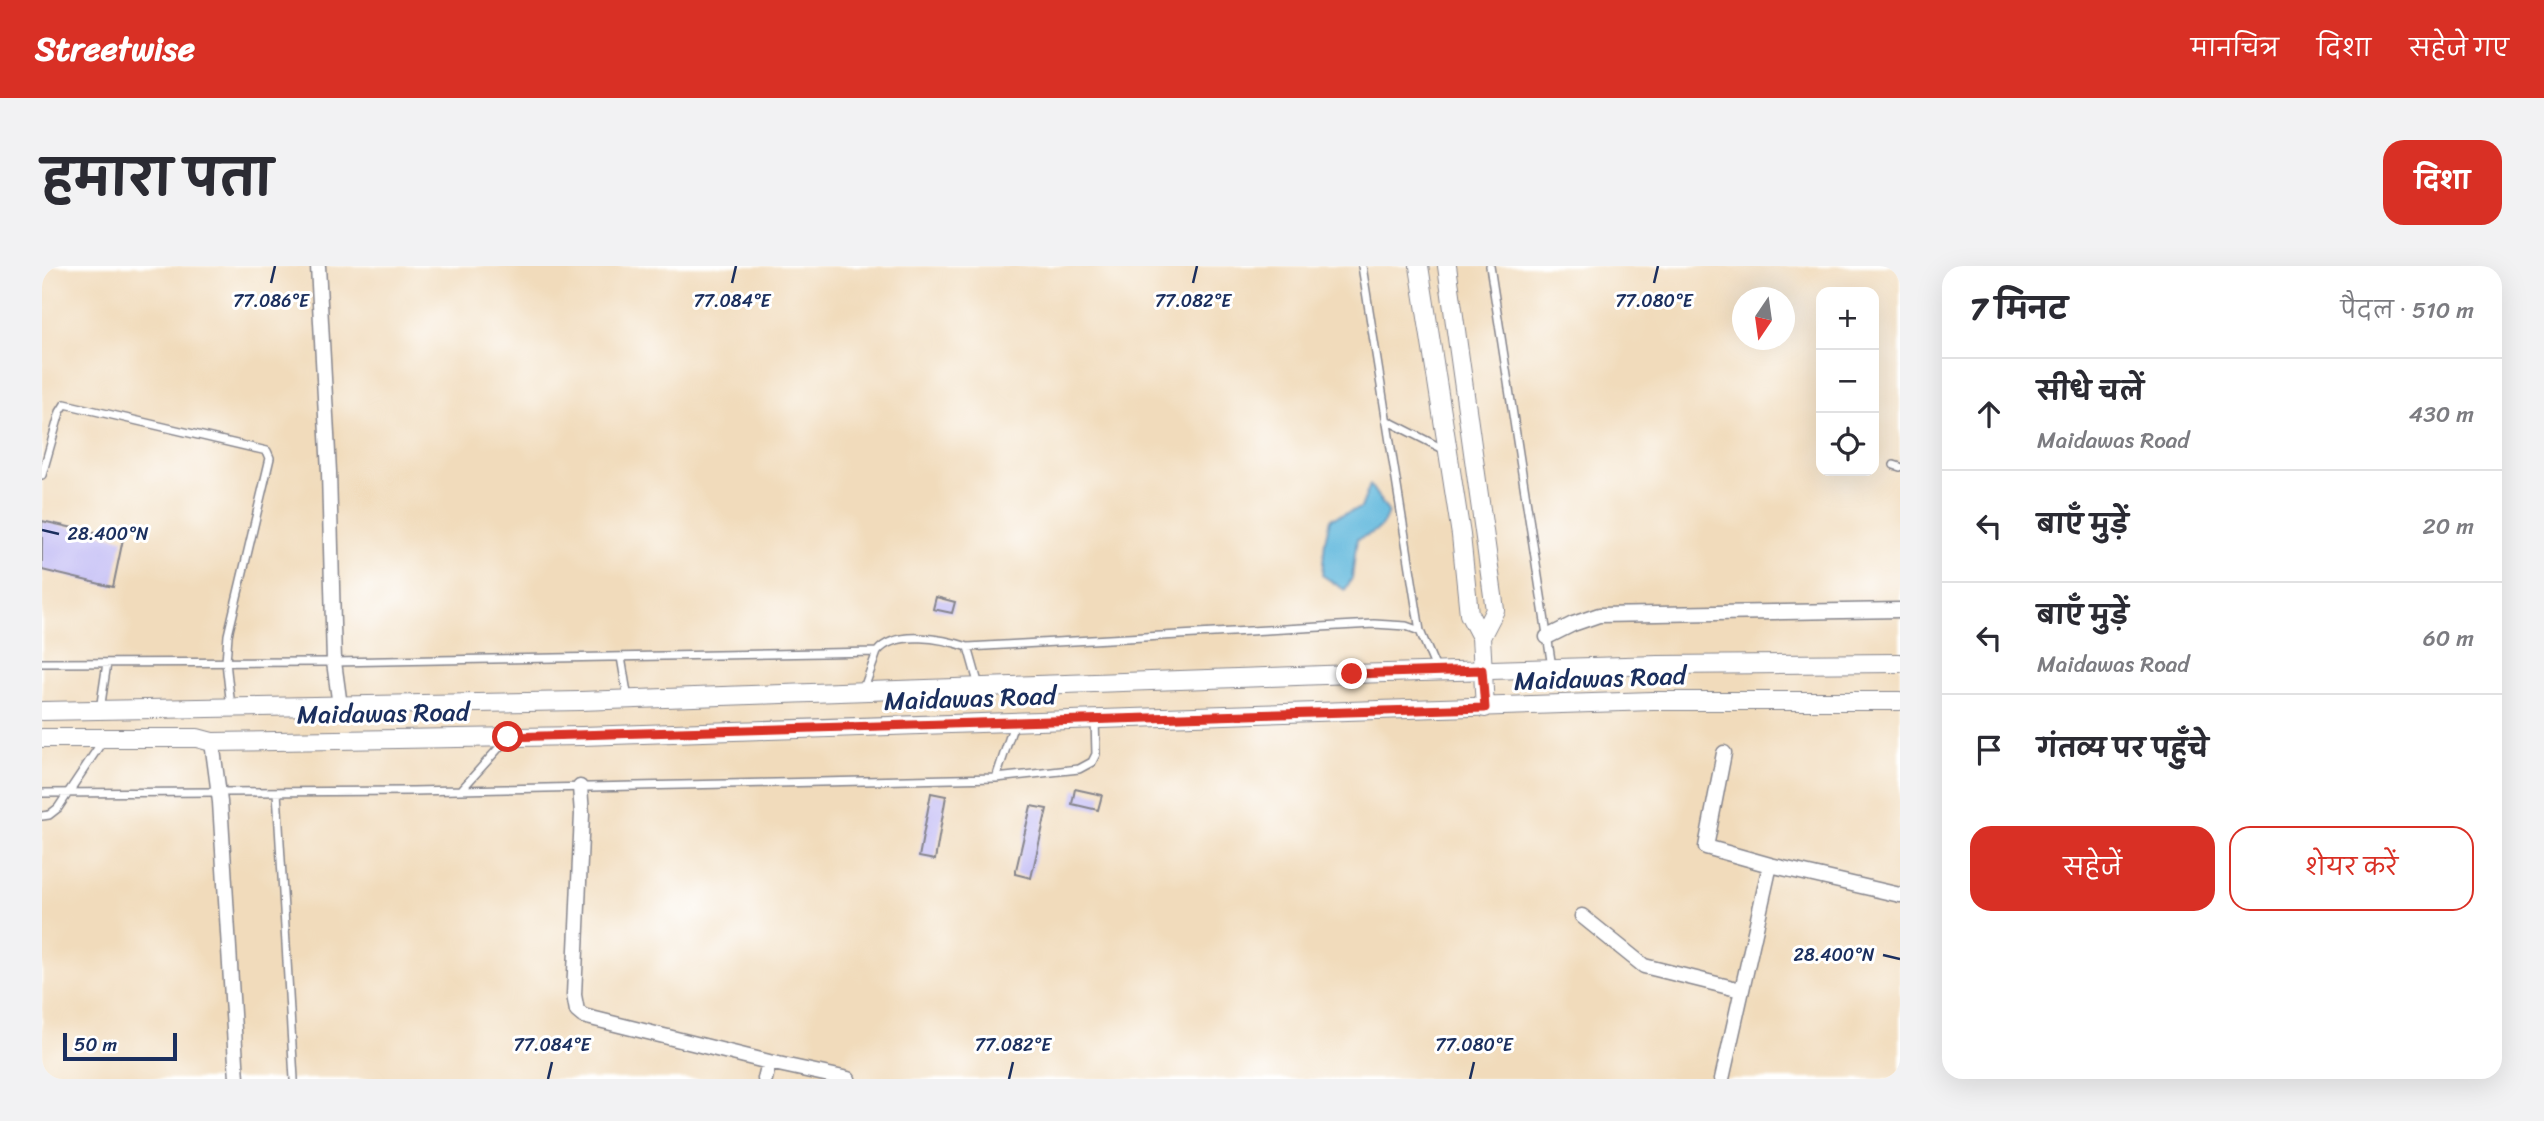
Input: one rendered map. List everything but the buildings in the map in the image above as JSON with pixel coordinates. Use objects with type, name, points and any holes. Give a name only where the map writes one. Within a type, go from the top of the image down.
[{"type":"street","points":[[318,266],[329,472],[334,662],[340,706]]},
{"type":"street","points":[[1419,266],[1461,535],[1469,614],[1481,637],[1485,708]]},
{"type":"street","points":[[1447,266],[1495,610],[1481,637]]},
{"type":"street","points":[[1547,636],[1599,615],[1900,610]]},
{"type":"street","name":"Maidawas Road","points":[[42,711],[628,700],[1437,671],[1900,663]]},
{"type":"street","name":"Maidawas Road","points":[[42,738],[197,738],[212,742],[508,737],[1014,724],[1653,701],[1900,701]]},
{"type":"street","points":[[212,742],[218,770],[237,1079]]},
{"type":"street","points":[[1724,753],[1706,847],[1770,865],[1900,895]]},
{"type":"street","points":[[580,787],[582,814],[574,995],[577,1011],[583,1016],[848,1079]]},
{"type":"street","points":[[1722,1079],[1770,865]]},
{"type":"street","points":[[1582,916],[1644,966],[1741,990]]},
{"type":"street","points":[[765,1079],[769,1062]]},
{"type":"lane","points":[[1362,266],[1420,631],[1437,671]]},
{"type":"lane","points":[[1490,266],[1552,668]]},
{"type":"lane","points":[[42,475],[60,412],[65,404],[267,451],[270,458],[228,635],[226,662],[231,708]]},
{"type":"lane","points":[[1386,420],[1449,452]]},
{"type":"lane","points":[[863,691],[877,652],[883,645],[897,640],[930,638],[968,647],[1374,624],[1406,626],[1420,631]]},
{"type":"lane","points":[[968,647],[979,687]]},
{"type":"lane","points":[[42,663],[334,662],[877,652]]},
{"type":"lane","points":[[621,657],[628,700]]},
{"type":"lane","points":[[100,710],[107,663]]},
{"type":"lane","points":[[42,793],[219,793],[996,778],[1080,769],[1092,762],[1096,754],[1095,719]]},
{"type":"lane","points":[[996,778],[1014,724]]},
{"type":"lane","points":[[463,789],[508,737]]},
{"type":"lane","points":[[42,816],[49,815],[58,808],[104,738]]},
{"type":"lane","points":[[276,792],[294,1079]]},
{"type":"water","points":[[1370,485],[1388,512],[1377,530],[1357,539],[1352,578],[1345,590],[1322,575],[1330,519],[1361,508]]},
{"type":"route","points":[[508,737],[1485,708],[1482,670],[1352,674]]}]
